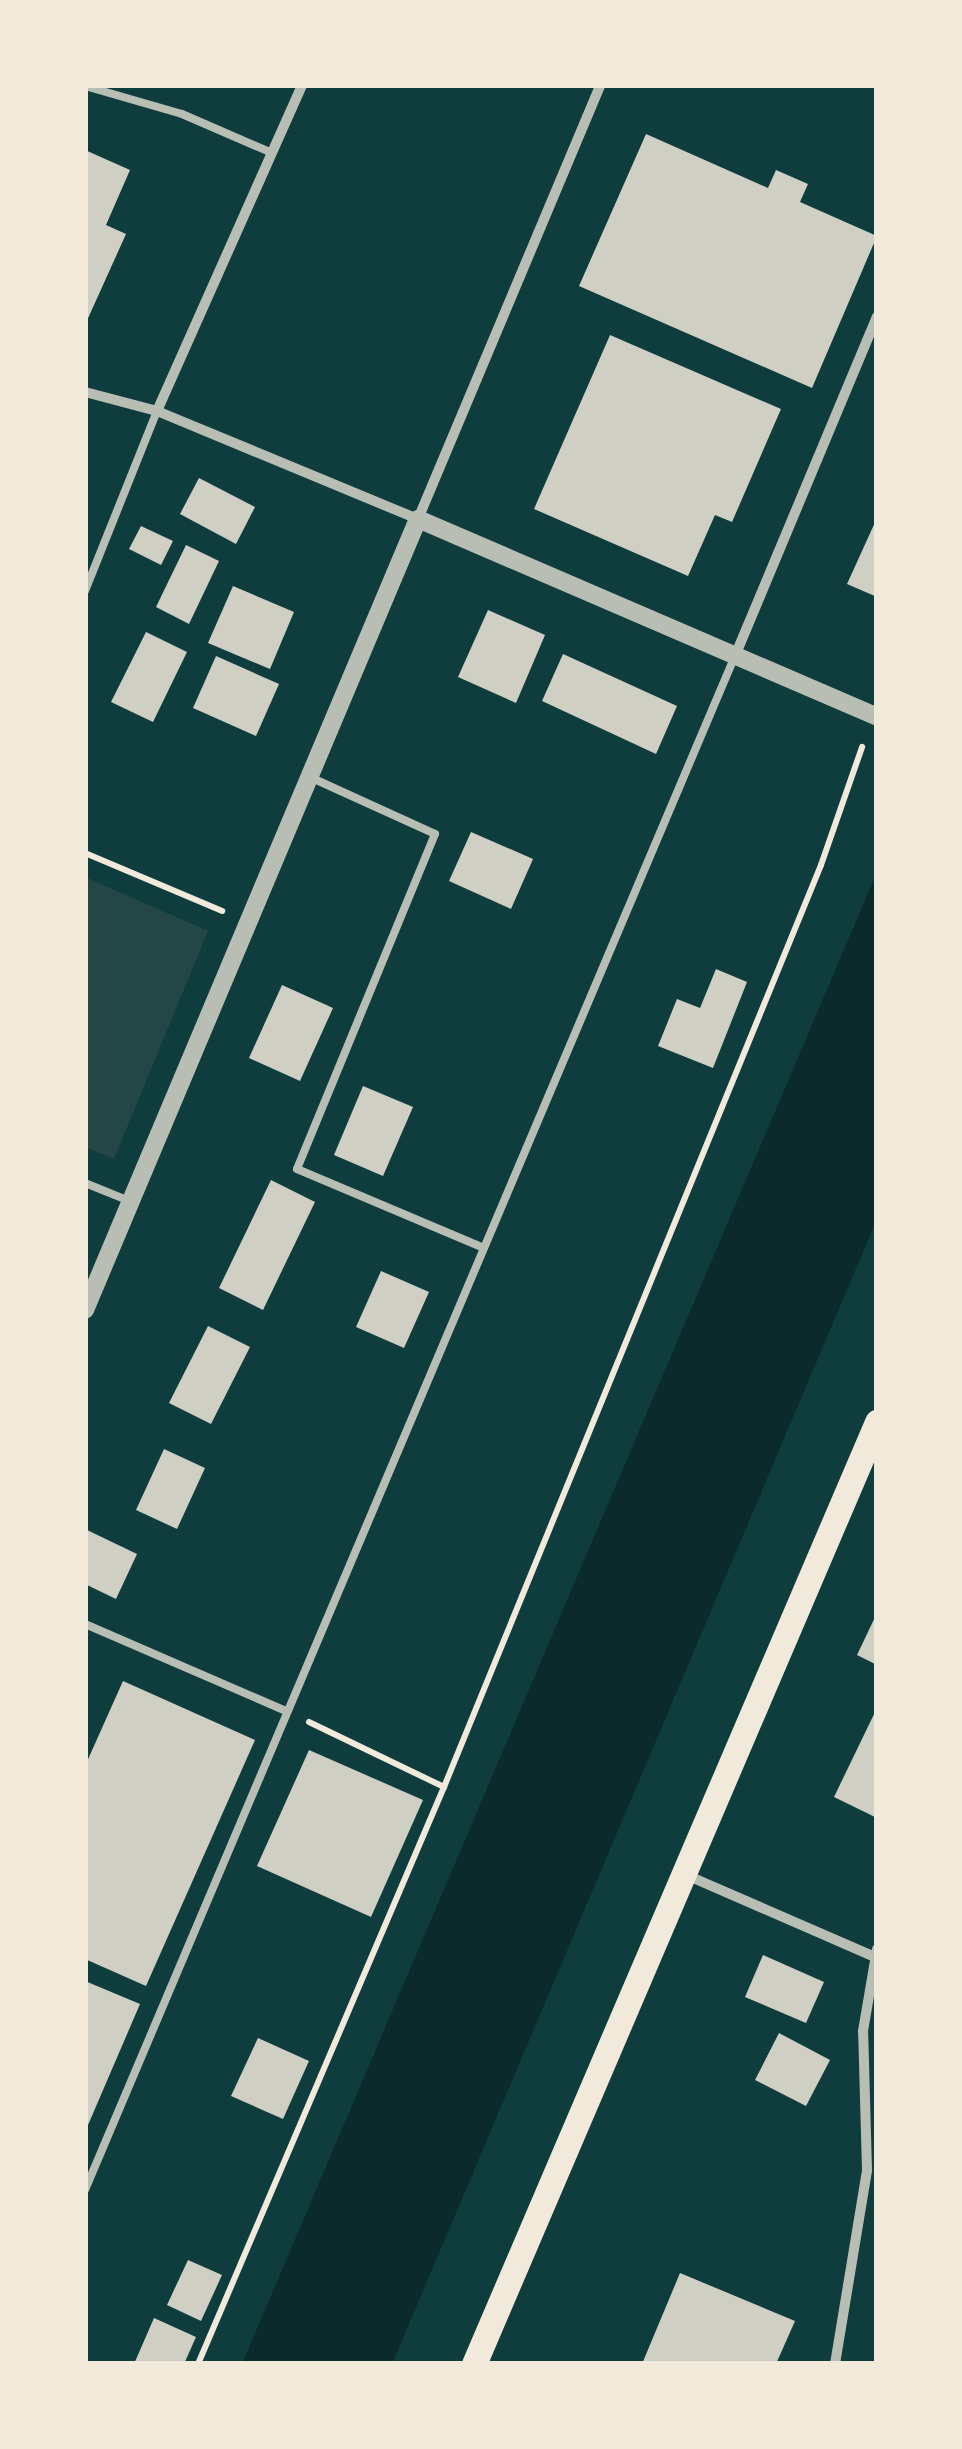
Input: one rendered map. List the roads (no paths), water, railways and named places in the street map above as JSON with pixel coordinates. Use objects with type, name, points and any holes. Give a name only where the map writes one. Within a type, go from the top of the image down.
[{"type":"main road","points":[[474,2364],[877,1422]]},
{"type":"street","points":[[157,411],[302,85]]},
{"type":"street","points":[[85,1310],[312,778],[600,85]]},
{"type":"street","points":[[736,656],[877,317]]},
{"type":"street","points":[[85,392],[157,411],[876,717]]},
{"type":"street","points":[[683,1874],[875,1953],[863,2031],[868,2170],[835,2364]]},
{"type":"lane","points":[[85,86],[182,114],[272,153]]},
{"type":"lane","points":[[85,591],[157,411]]},
{"type":"lane","points":[[85,2190],[736,656]]},
{"type":"lane","points":[[312,778],[435,834],[297,1170],[482,1247]]},
{"type":"lane","points":[[85,1183],[132,1202]]},
{"type":"lane","points":[[85,1624],[286,1711]]}]
